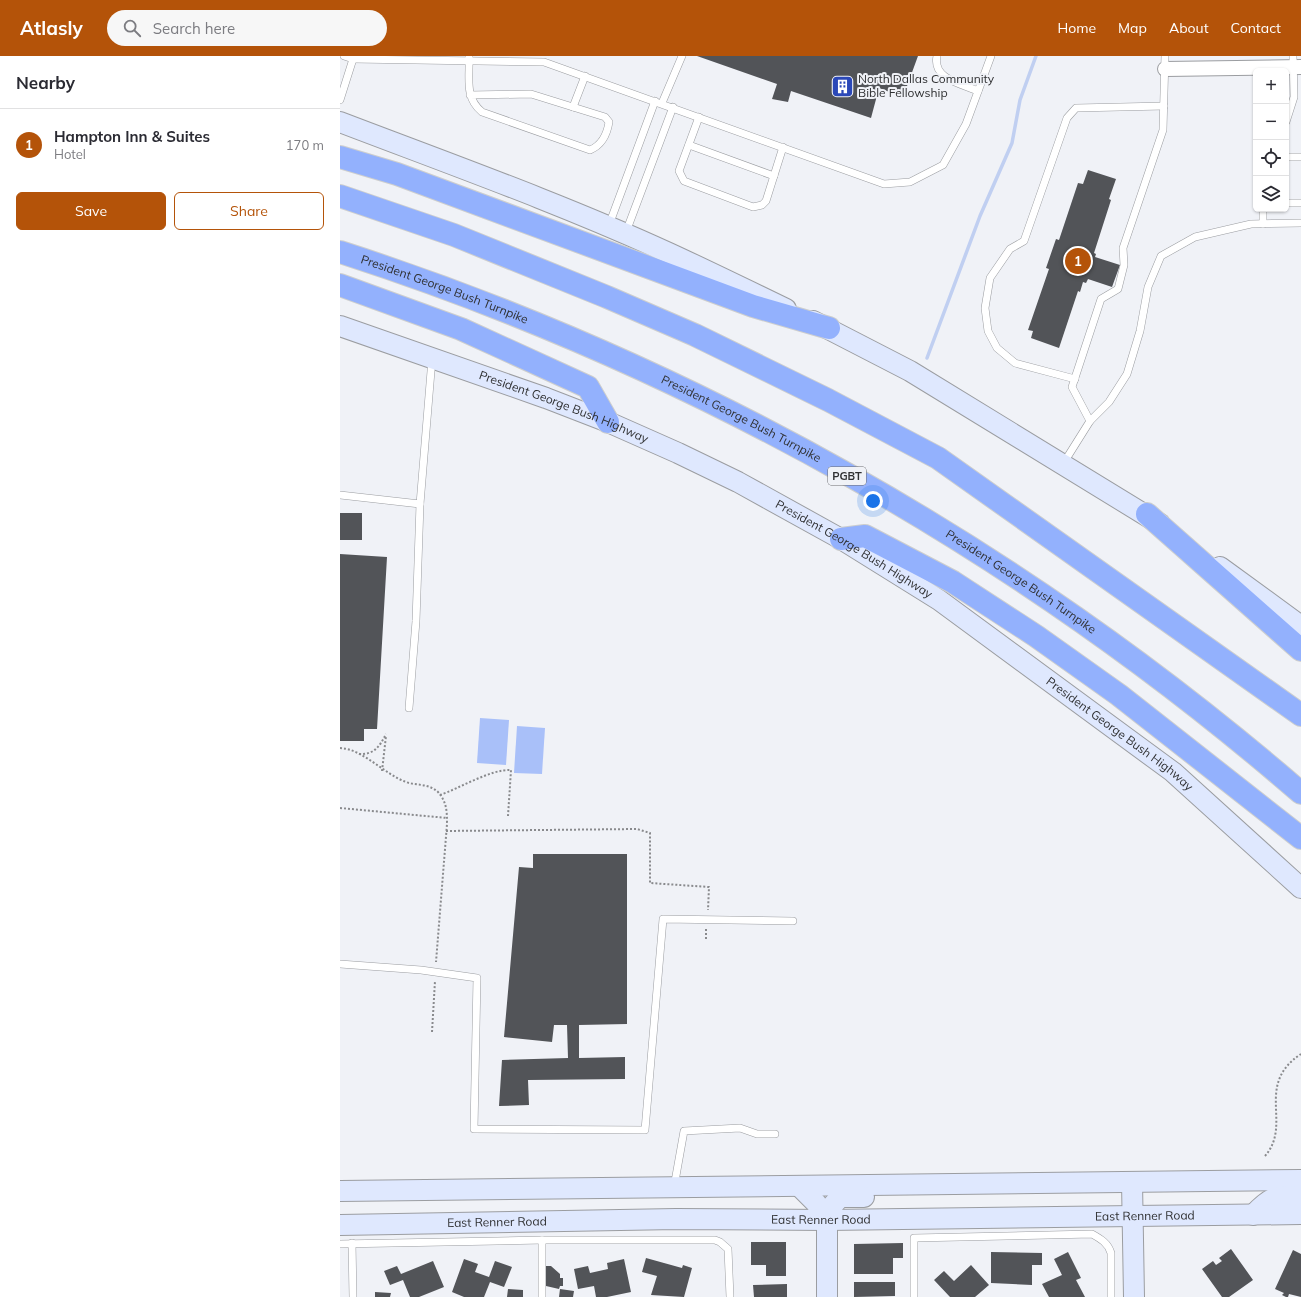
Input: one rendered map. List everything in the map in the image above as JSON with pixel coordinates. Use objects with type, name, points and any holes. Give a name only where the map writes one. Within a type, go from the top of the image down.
[{"type":"highway","points":[[340,157],[410,179],[753,306],[829,328]]},
{"type":"highway","points":[[340,196],[454,235],[689,332],[828,400],[938,458],[1301,715]]},
{"type":"highway","name":"President George Bush Turnpike","points":[[340,252],[480,302],[605,354],[727,412],[847,476],[962,544],[1075,619],[1185,699],[1301,793]]},
{"type":"highway","points":[[340,286],[461,329],[588,388],[608,422]]},
{"type":"highway","points":[[1147,514],[1301,650]]},
{"type":"highway","points":[[841,539],[865,536],[953,582],[1036,636],[1119,695],[1301,838]]},
{"type":"main road","points":[[340,122],[480,175],[617,231],[669,253],[829,328],[910,371],[1147,514],[1301,626]]},
{"type":"main road","name":"President George Bush Highway","points":[[340,326],[608,422],[718,472],[841,539],[939,600],[1173,772],[1301,888]]},
{"type":"main road","points":[[340,1190],[1301,1180]]},
{"type":"main road","points":[[1132,1182],[1134,1297]]},
{"type":"main road","points":[[827,1297],[827,1220],[832,1206],[840,1197],[886,1197],[909,1184]]},
{"type":"main road","points":[[799,1186],[816,1203],[827,1220]]},
{"type":"main road","points":[[674,1187],[676,1219]]},
{"type":"main road","points":[[1253,1215],[1267,1200],[1274,1197],[1301,1196]]},
{"type":"main road","name":"East Renner Road","points":[[340,1225],[676,1219],[827,1220],[1301,1214]]},
{"type":"street","points":[[1165,62],[1296,64]]},
{"type":"lane","points":[[344,56],[353,58],[544,59],[584,76],[884,184],[910,182],[943,166],[966,124],[991,56]]},
{"type":"lane","points":[[617,231],[658,102],[682,56]]},
{"type":"lane","points":[[937,56],[939,71],[942,77],[978,91]]},
{"type":"lane","points":[[340,100],[353,58]]},
{"type":"lane","points":[[470,58],[470,95],[475,106],[482,112],[585,149],[590,150],[596,148],[604,140],[608,122],[605,117],[531,94],[470,95]]},
{"type":"lane","points":[[1090,421],[1072,387],[1101,300],[1118,289],[1124,265],[1123,248],[1163,130],[1165,62]]},
{"type":"lane","points":[[1289,113],[1294,97],[1296,64]]},
{"type":"lane","points":[[573,107],[584,76]]},
{"type":"lane","points":[[1075,379],[1015,363],[997,348],[988,331],[986,308],[990,278],[1010,249],[1024,241],[1067,118],[1076,108],[1164,106]]},
{"type":"lane","points":[[617,231],[673,107]]},
{"type":"lane","points":[[699,117],[679,171],[684,181],[753,207],[762,205],[766,201],[783,147]]},
{"type":"lane","points":[[688,146],[774,176]]},
{"type":"lane","points":[[1289,157],[1301,157]]},
{"type":"lane","points":[[1289,203],[1301,203]]},
{"type":"lane","points":[[1263,212],[1263,224]]},
{"type":"lane","points":[[1063,464],[1090,421],[1109,402],[1128,374],[1140,331],[1148,287],[1161,256],[1196,237],[1251,224],[1301,223]]},
{"type":"lane","points":[[408,708],[416,621],[420,504],[432,358]]},
{"type":"lane","points":[[340,495],[420,504]]},
{"type":"lane","points":[[340,964],[435,972],[477,978],[474,1129],[646,1130],[663,919],[793,921]]},
{"type":"lane","points":[[674,1187],[684,1131],[740,1128],[757,1134],[776,1134]]},
{"type":"lane","points":[[914,1297],[914,1238],[1092,1234],[1100,1238],[1109,1246],[1111,1253],[1111,1297]]},
{"type":"lane","points":[[542,1240],[542,1297]]},
{"type":"lane","points":[[340,1244],[542,1240],[715,1240],[728,1249],[730,1260],[730,1297]]},
{"type":"lane","points":[[352,1244],[353,1297]]},
{"type":"path","points":[[357,754],[368,754],[375,751],[386,734],[382,770]]},
{"type":"path","points":[[340,748],[357,754],[377,765],[382,770],[406,782],[431,787],[440,795],[447,809],[432,1032]]},
{"type":"path","points":[[440,795],[488,775],[511,770],[508,816]]},
{"type":"path","points":[[340,808],[447,818]]},
{"type":"path","points":[[446,831],[637,829],[650,833],[650,883],[709,887],[706,939]]},
{"type":"path","points":[[1265,1156],[1272,1149],[1276,1136],[1275,1106],[1280,1074],[1288,1063],[1301,1054]]},
{"type":"shaded area","points":[[480,718],[509,720],[506,765],[477,763]]},
{"type":"shaded area","points":[[517,726],[545,728],[542,774],[514,773]]},
{"type":"building","name":"North Dallas Community Bible Fellowship","points":[[697,56],[918,56],[903,97],[879,88],[871,118],[791,91],[788,102],[772,99],[777,84]]},
{"type":"building","points":[[1088,170],[1116,179],[1094,253],[1096,254],[1095,257],[1120,265],[1112,287],[1088,279],[1086,283],[1083,282],[1080,292],[1078,291],[1059,348],[1031,338],[1033,331],[1028,330],[1049,269],[1046,268],[1056,239],[1059,240],[1078,183],[1083,184]]},
{"type":"building","points":[[340,513],[362,513],[362,540],[340,540]]},
{"type":"building","points":[[340,554],[387,557],[377,729],[364,729],[364,741],[340,741]]},
{"type":"building","points":[[533,854],[627,854],[627,1024],[579,1025],[579,1058],[625,1057],[625,1079],[528,1080],[529,1105],[499,1106],[502,1060],[568,1058],[567,1025],[554,1025],[552,1042],[504,1037],[519,867],[533,868]]},
{"type":"building","points":[[751,1242],[786,1242],[786,1276],[766,1276],[766,1265],[751,1265]]},
{"type":"building","points":[[903,1243],[903,1258],[893,1258],[893,1274],[854,1274],[854,1244]]},
{"type":"building","points":[[1231,1249],[1253,1280],[1229,1297],[1222,1297],[1202,1269],[1213,1261],[1216,1265],[1222,1261],[1219,1258]]},
{"type":"building","points":[[1293,1250],[1301,1254],[1301,1297],[1289,1294],[1288,1297],[1286,1297],[1282,1295],[1284,1293],[1275,1289]]},
{"type":"building","points":[[991,1252],[1042,1253],[1042,1265],[1032,1265],[1032,1285],[991,1283]]},
{"type":"building","points":[[1068,1252],[1081,1278],[1076,1280],[1085,1297],[1049,1297],[1042,1284],[1062,1275],[1054,1259]]},
{"type":"building","points":[[646,1258],[682,1268],[683,1265],[692,1268],[684,1297],[651,1295],[657,1276],[642,1272]]},
{"type":"building","points":[[464,1259],[478,1264],[475,1272],[489,1277],[495,1261],[512,1267],[504,1287],[490,1282],[484,1297],[464,1297],[452,1292]]},
{"type":"building","points":[[624,1259],[631,1292],[607,1297],[596,1297],[594,1286],[578,1289],[574,1269],[588,1266],[590,1273],[608,1269],[607,1263]]},
{"type":"building","points":[[433,1261],[444,1287],[419,1297],[410,1297],[403,1280],[390,1285],[384,1271],[397,1266],[401,1274]]},
{"type":"building","points":[[971,1265],[989,1285],[975,1297],[950,1297],[934,1280],[944,1271],[954,1281]]},
{"type":"building","points":[[545,1266],[551,1266],[560,1274],[560,1278],[563,1278],[563,1286],[560,1286],[559,1289],[546,1286]]},
{"type":"building","points":[[854,1282],[895,1282],[895,1296],[854,1297]]},
{"type":"building","points":[[787,1284],[787,1297],[754,1297],[753,1285]]},
{"type":"building","points":[[508,1289],[523,1290],[523,1297],[507,1297]]},
{"type":"building","points":[[560,1289],[574,1291],[573,1297],[559,1297]]},
{"type":"building","points":[[375,1292],[391,1293],[390,1297],[375,1297]]},
{"type":"waterway","points":[[927,358],[980,216],[1012,143],[1020,100],[1036,56]]},
{"type":"place","name":"North Dallas Community Bible Fellowship","points":[[842,86]]},
{"type":"place","name":"Hampton Inn & Suites","points":[[1078,261]]}]
